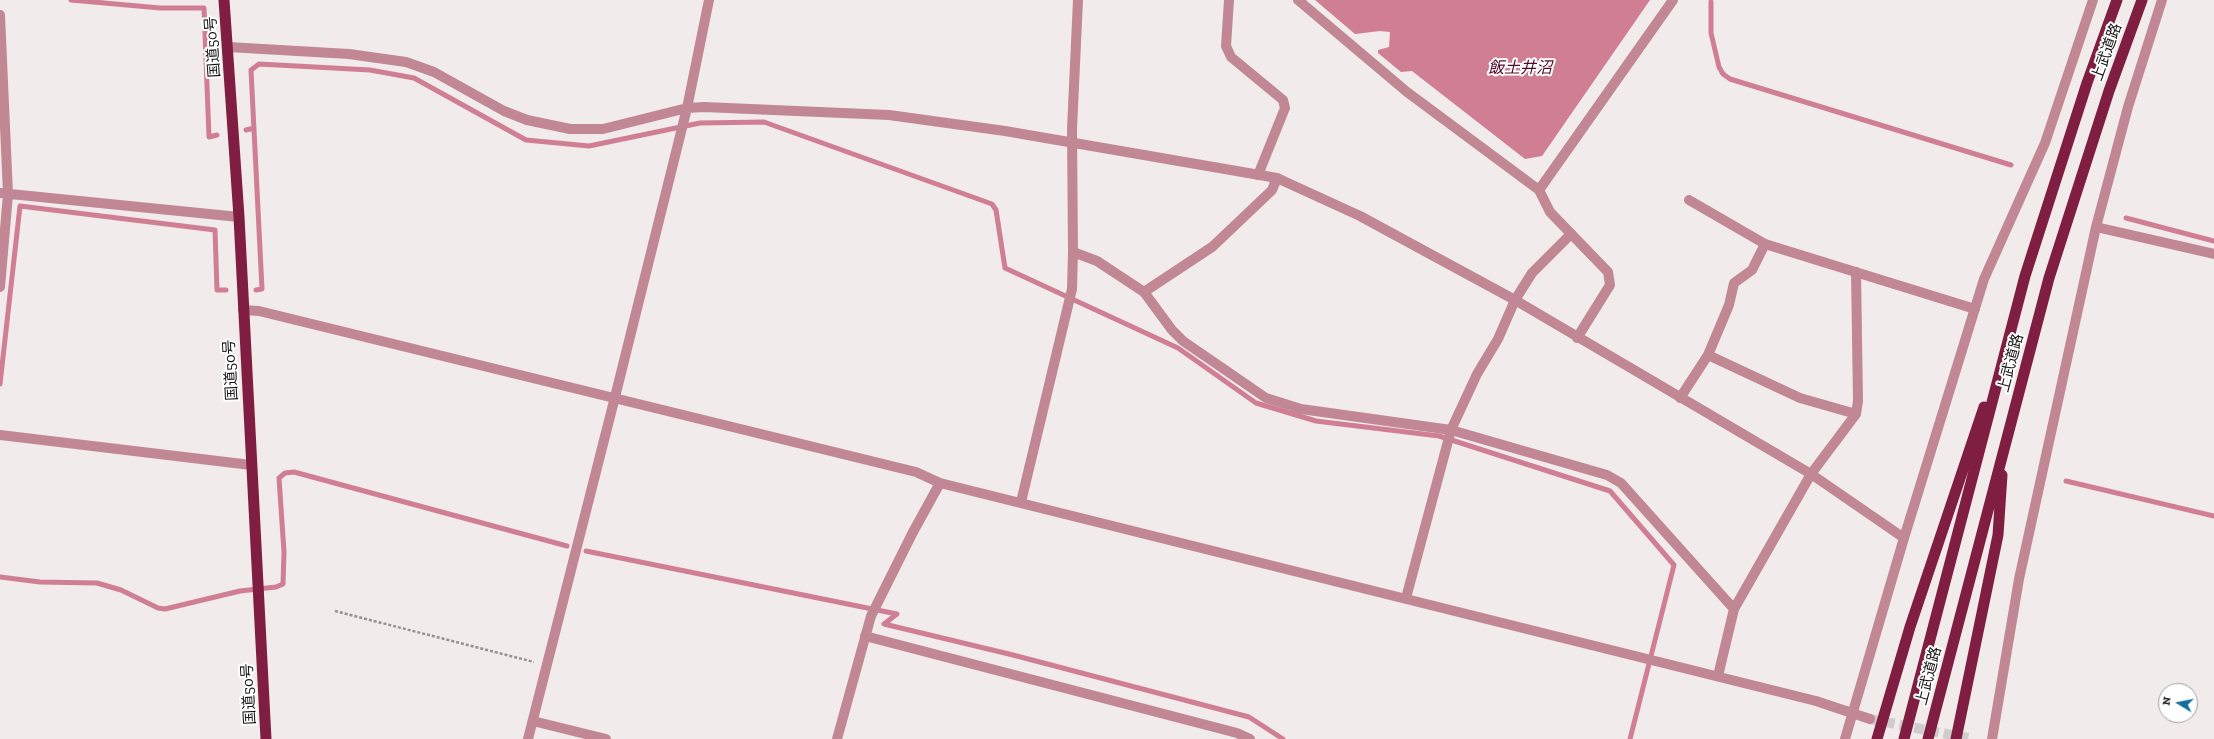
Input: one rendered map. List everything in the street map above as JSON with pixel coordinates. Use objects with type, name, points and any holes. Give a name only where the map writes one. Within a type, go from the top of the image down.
[{"type":"highway","name":"国道50号","points":[[224,0],[239,217],[250,465],[266,739]]},
{"type":"highway","name":"上武道路","points":[[1904,739],[2025,276],[2087,83],[2117,0]]},
{"type":"highway","name":"上武道路","points":[[1928,739],[2049,278],[2109,91],[2142,0]]},
{"type":"highway","points":[[1876,739],[1910,627],[2015,314]]},
{"type":"highway","points":[[1956,739],[1998,535],[2004,449]]},
{"type":"street","points":[[528,739],[687,108],[709,0]]},
{"type":"street","points":[[1021,502],[1072,289],[1074,144],[1072,129],[1078,0]]},
{"type":"street","points":[[1229,0],[1226,46],[1231,57],[1283,100],[1285,108],[1258,175]]},
{"type":"street","points":[[1298,0],[1407,92],[1539,190],[1550,212],[1608,272],[1610,285],[1577,338]]},
{"type":"street","points":[[1539,190],[1673,0]]},
{"type":"street","points":[[1845,739],[1851,714],[1904,538],[1984,279],[2045,142],[2093,0]]},
{"type":"street","points":[[1992,739],[2019,580],[2096,227],[2128,107],[2162,0]]},
{"type":"street","points":[[0,15],[4,193],[0,287]]},
{"type":"street","points":[[228,47],[349,54],[406,62],[434,72],[504,111],[527,120],[565,128],[603,129],[687,108],[728,107],[889,115],[998,130],[1276,178],[1360,216],[1516,300],[1577,338],[1811,474],[1904,538]]},
{"type":"street","points":[[1144,292],[1212,247],[1272,190],[1276,178]]},
{"type":"street","points":[[4,193],[239,217]]},
{"type":"street","points":[[1688,200],[1765,244],[1975,309]]},
{"type":"street","points":[[2096,227],[2214,254]]},
{"type":"street","points":[[1406,598],[1451,430],[1477,374],[1498,339],[1516,300],[1532,273],[1571,234]]},
{"type":"street","points":[[1680,398],[1708,355],[1729,306],[1734,283],[1752,270],[1765,244]]},
{"type":"street","points":[[1073,252],[1097,261],[1144,292],[1172,330],[1183,341],[1266,398],[1301,409],[1451,430],[1607,475],[1621,483],[1734,609]]},
{"type":"street","points":[[1718,676],[1734,609],[1811,474],[1856,414],[1858,401],[1856,272]]},
{"type":"street","points":[[243,310],[259,311],[615,397],[916,472],[940,482],[1816,701],[1851,714],[1870,719]]},
{"type":"street","points":[[1708,355],[1800,398],[1856,414]]},
{"type":"street","points":[[0,436],[250,465]]},
{"type":"street","points":[[837,739],[865,636],[872,616],[913,532],[940,482]]},
{"type":"street","points":[[865,636],[1238,733],[1250,739]]},
{"type":"street","points":[[533,721],[606,739]]},
{"type":"path","points":[[335,611],[546,665]]},
{"type":"water","name":"飯土井沼","points":[[1315,0],[1650,0],[1542,156],[1525,159],[1412,71],[1401,72],[1378,53],[1378,50],[1389,47],[1390,32],[1380,31],[1355,34]]},
{"type":"waterway","points":[[71,0],[160,8],[204,8],[209,137],[217,135]]},
{"type":"waterway","points":[[1711,2],[1711,33],[1719,67],[1723,74],[1730,79],[2011,165]]},
{"type":"waterway","points":[[256,290],[262,289],[251,70],[259,64],[370,70],[414,78],[526,140],[589,146],[700,123],[764,122],[992,204],[996,210],[1005,268],[1178,348],[1256,403],[1316,421],[1439,436],[1610,491],[1674,565],[1630,739]]},
{"type":"waterway","points":[[246,130],[254,128]]},
{"type":"waterway","points":[[0,384],[20,206],[215,230],[217,290],[226,290]]},
{"type":"waterway","points":[[2126,218],[2214,241]]},
{"type":"waterway","points":[[0,577],[40,582],[97,583],[121,590],[158,608],[165,609],[240,591],[276,587],[283,584],[284,552],[279,478],[285,473],[294,472],[567,546]]},
{"type":"waterway","points":[[2066,481],[2214,516]]},
{"type":"waterway","points":[[586,551],[897,614],[884,624],[1013,655],[1249,717],[1283,739]]},
{"type":"tunnel","points":[[1870,719],[1973,739]]}]
